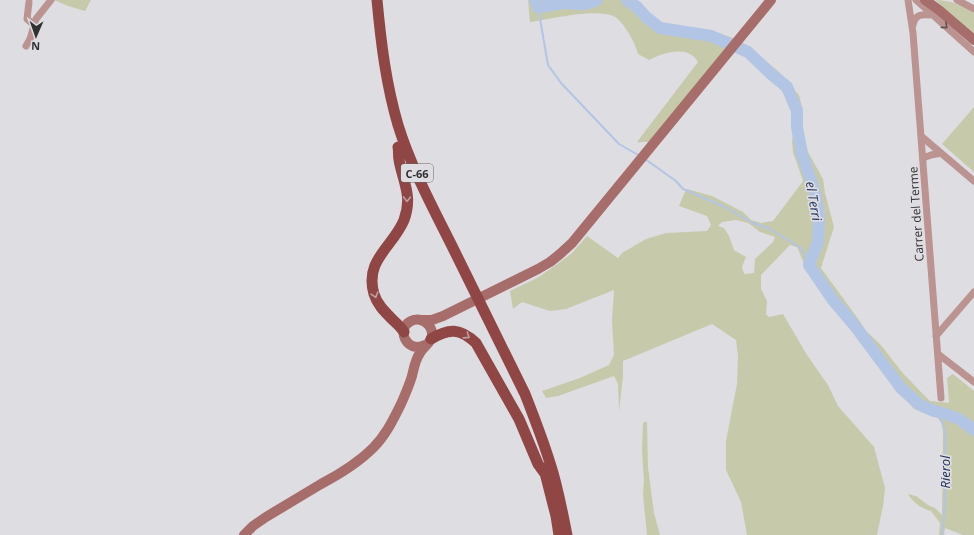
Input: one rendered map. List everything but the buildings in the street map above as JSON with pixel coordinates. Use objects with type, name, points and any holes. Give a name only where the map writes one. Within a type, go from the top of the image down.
[{"type":"highway","name":"C-66","points":[[370,0],[378,68],[398,148],[429,216],[471,292]]},
{"type":"highway","name":"C-66","points":[[377,0],[387,77],[399,127],[417,173],[471,292],[525,394],[538,427],[554,478],[567,535]]},
{"type":"highway","points":[[398,148],[399,159],[407,192],[407,206],[401,227],[375,264],[372,275],[372,285],[380,307],[404,332]]},
{"type":"highway","name":"C-66","points":[[479,308],[524,410],[538,447],[546,475],[559,535]]},
{"type":"highway","points":[[429,338],[443,332],[461,332],[476,343],[519,419],[538,464],[546,475]]},
{"type":"main road","points":[[420,320],[430,327],[429,338],[417,348],[410,345],[404,339],[404,332],[408,323],[416,320],[420,320],[432,320],[443,316],[538,269],[560,254],[572,243],[771,0]]},
{"type":"main road","points":[[925,0],[935,12],[974,40]]},
{"type":"main road","points":[[931,0],[935,12]]},
{"type":"main road","points":[[244,535],[253,526],[266,517],[352,466],[374,447],[392,422],[407,390],[419,353],[429,338],[436,323],[443,316]]},
{"type":"main road","points":[[410,345],[414,366]]},
{"type":"street","points":[[26,46],[30,39],[36,19],[51,0]]},
{"type":"street","name":"Carrer del Terme","points":[[908,0],[913,30],[941,398]]},
{"type":"street","points":[[916,0],[935,12],[974,52]]},
{"type":"street","points":[[957,0],[974,8]]},
{"type":"street","points":[[29,2],[27,19],[34,25]]},
{"type":"street","points":[[913,30],[913,22],[918,16],[935,12]]},
{"type":"street","points":[[921,136],[974,181]]},
{"type":"street","points":[[923,158],[941,153]]},
{"type":"street","points":[[936,336],[974,292]]},
{"type":"street","points":[[935,318],[951,317]]},
{"type":"street","points":[[938,354],[974,382]]},
{"type":"green space","points":[[54,0],[91,0],[85,11]]},
{"type":"green space","points":[[528,0],[634,0],[641,3],[657,23],[661,25],[680,30],[710,30],[733,38],[651,143],[637,142],[698,62],[694,56],[688,53],[675,52],[661,55],[649,60],[638,54],[632,39],[621,22],[613,16],[605,14],[584,14],[530,22]]},
{"type":"green space","points":[[935,0],[956,4],[974,13],[974,34]]},
{"type":"green space","points":[[742,42],[778,71],[799,95],[803,111],[803,133],[808,152],[823,179],[834,227],[821,268],[866,331],[881,345],[901,371],[930,401],[949,403],[947,378],[953,374],[974,391],[974,535],[963,535],[945,528],[944,535],[939,535],[940,523],[931,511],[918,505],[908,494],[916,496],[928,505],[935,508],[942,515],[943,431],[941,422],[936,416],[914,409],[906,400],[871,351],[843,320],[837,309],[811,277],[797,247],[790,245],[761,275],[761,289],[767,301],[766,314],[769,317],[783,314],[807,355],[828,385],[838,406],[874,447],[885,488],[877,535],[747,535],[741,502],[726,470],[726,441],[737,384],[738,356],[736,340],[712,324],[623,361],[623,377],[619,411],[618,384],[614,376],[558,396],[546,398],[542,391],[580,378],[609,365],[614,355],[612,320],[614,290],[566,309],[550,311],[522,302],[513,309],[510,291],[539,277],[571,254],[587,236],[618,258],[622,253],[646,239],[666,233],[707,231],[711,225],[707,216],[679,206],[687,189],[712,196],[743,212],[751,220],[761,223],[773,221],[803,181],[793,152],[792,142],[794,125],[791,110],[784,94],[775,82],[736,49]],"holes":[[[736,220],[748,223],[760,232],[775,237],[773,242],[755,259],[754,273],[744,274],[742,267],[746,257],[734,250],[729,236],[724,228],[718,226],[722,222]]]},
{"type":"green space","points":[[974,107],[974,172],[942,144]]},
{"type":"green space","points":[[644,422],[647,422],[648,467],[654,513],[660,535],[647,535],[643,494],[644,481],[642,451]]},
{"type":"waterway","name":"el Terri","points":[[535,0],[538,7],[563,3],[584,4],[597,0]]},
{"type":"waterway","name":"el Terri","points":[[627,0],[660,28],[711,36],[748,52],[787,87],[797,111],[797,127],[802,154],[815,192],[819,216],[818,242],[809,265],[833,300],[855,326],[901,388],[920,405],[959,419],[974,430]]},
{"type":"waterway","points":[[538,7],[548,65],[561,83],[619,144],[640,156]]},
{"type":"waterway","points":[[645,159],[676,181],[683,189],[725,207],[753,223],[770,229],[802,249],[809,265]]},
{"type":"waterway","name":"Rierol","points":[[934,411],[943,424],[945,437],[945,508],[942,535]]}]
